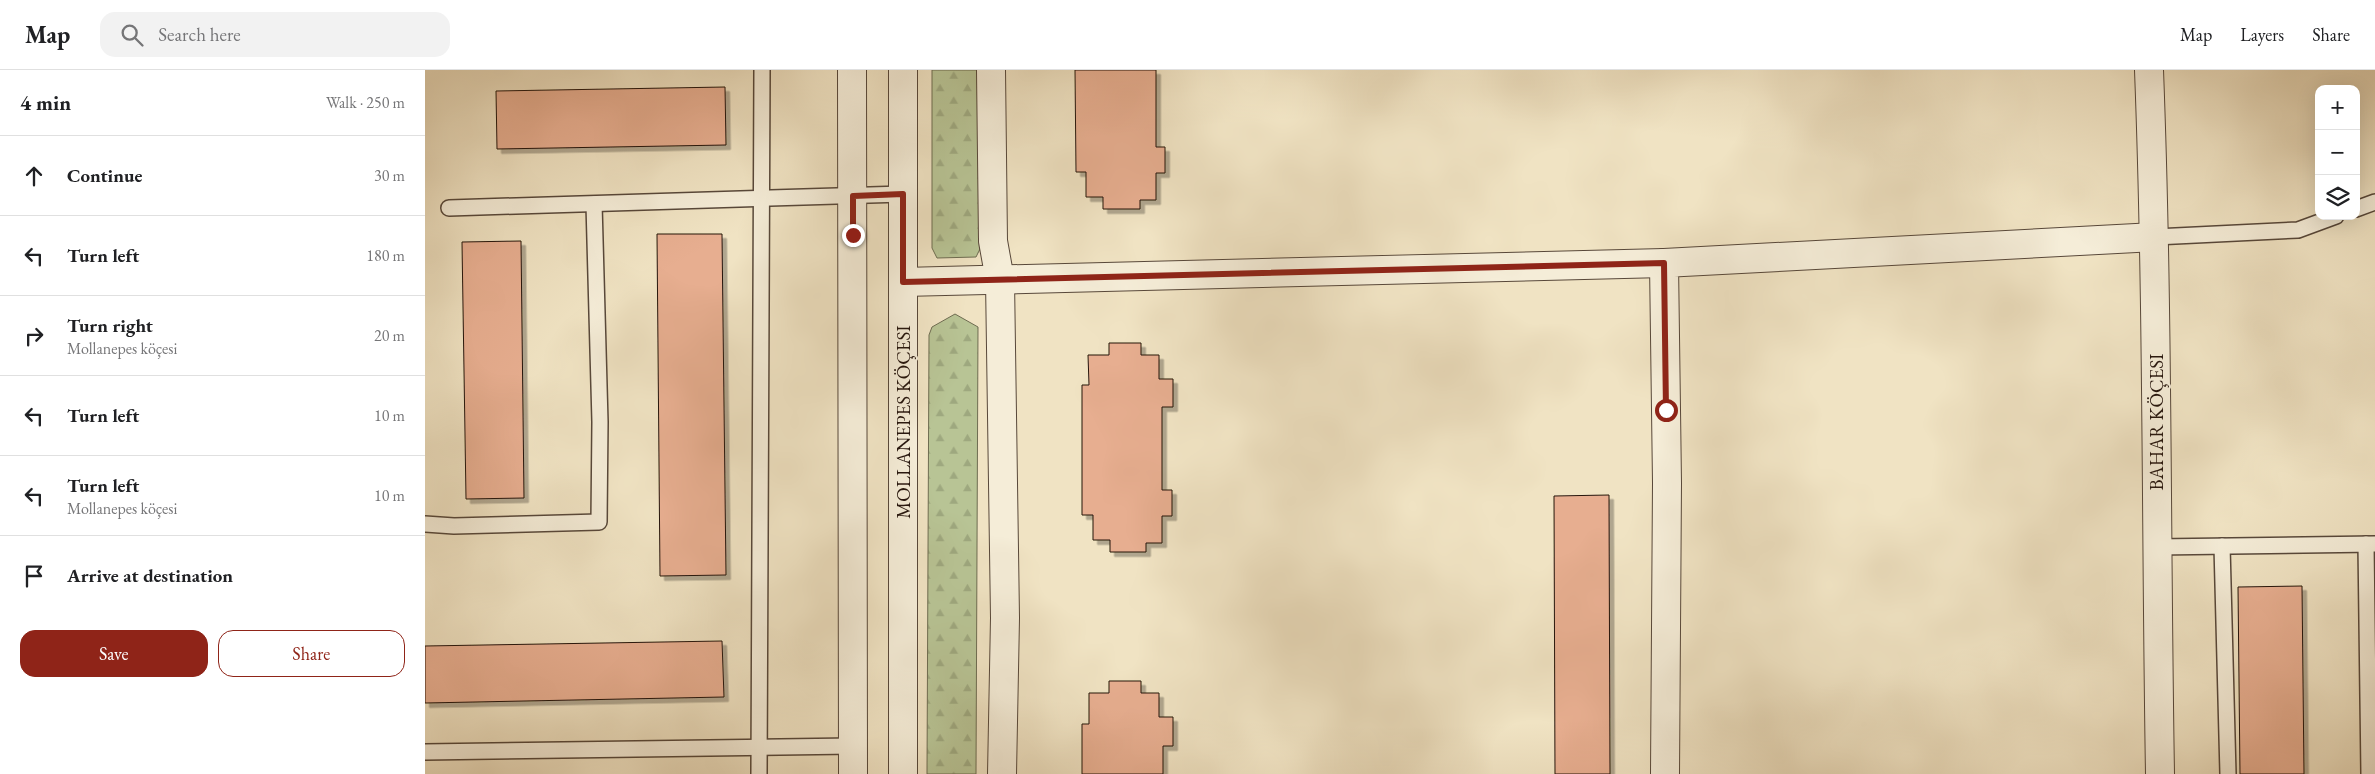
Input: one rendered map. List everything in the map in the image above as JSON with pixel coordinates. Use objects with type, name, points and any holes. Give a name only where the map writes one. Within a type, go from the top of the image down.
[{"type":"street","points":[[852,70],[853,774]]},
{"type":"street","name":"MOLLANEPES KÖÇESI","points":[[903,70],[903,774]]},
{"type":"street","points":[[991,70],[993,241],[1000,280],[1005,618],[1002,774]]},
{"type":"street","name":"BAHAR KÖÇESI","points":[[2149,70],[2155,237],[2156,547],[2160,774]]},
{"type":"street","points":[[903,282],[1664,263],[2155,237]]},
{"type":"street","points":[[1664,263],[1667,484],[1665,774]]},
{"type":"lane","points":[[759,774],[762,70]]},
{"type":"lane","points":[[449,208],[903,194]]},
{"type":"lane","points":[[2360,208],[2375,202]]},
{"type":"lane","points":[[425,524],[454,526],[599,522],[600,422],[594,204]]},
{"type":"lane","points":[[2155,237],[2298,230],[2325,220]]},
{"type":"lane","points":[[2156,547],[2370,544],[2369,774]]},
{"type":"lane","points":[[2222,546],[2228,774]]},
{"type":"lane","points":[[425,752],[759,749],[853,746]]},
{"type":"green space","points":[[932,70],[978,70],[980,249],[976,257],[937,258],[932,248]]},
{"type":"green space","points":[[955,314],[978,327],[976,774],[927,774],[929,335],[932,327]]},
{"type":"building","points":[[1075,70],[1156,70],[1156,147],[1165,147],[1165,173],[1156,173],[1156,200],[1140,200],[1140,209],[1103,209],[1103,197],[1086,197],[1086,172],[1076,172]]},
{"type":"building","points":[[725,87],[726,145],[497,149],[496,91]]},
{"type":"building","points":[[657,234],[722,234],[726,575],[660,576]]},
{"type":"building","points":[[521,241],[524,498],[466,499],[462,242]]},
{"type":"building","points":[[1109,343],[1141,343],[1141,355],[1159,355],[1159,379],[1173,379],[1173,407],[1162,407],[1162,490],[1172,490],[1172,516],[1162,516],[1162,543],[1146,543],[1146,552],[1110,552],[1110,540],[1093,540],[1093,515],[1082,515],[1082,385],[1089,385],[1088,355],[1109,355]]},
{"type":"building","points":[[1609,495],[1610,774],[1555,774],[1554,496]]},
{"type":"building","points":[[2302,586],[2304,774],[2240,774],[2238,587]]},
{"type":"building","points":[[722,641],[724,697],[425,703],[425,646]]},
{"type":"building","points":[[1109,681],[1141,681],[1141,693],[1159,693],[1159,717],[1173,717],[1173,746],[1163,746],[1163,774],[1082,774],[1082,724],[1089,724],[1089,693],[1109,693]]},
{"type":"route","points":[[853,235],[853,196],[903,194],[903,282],[1664,263],[1666,410]]}]
